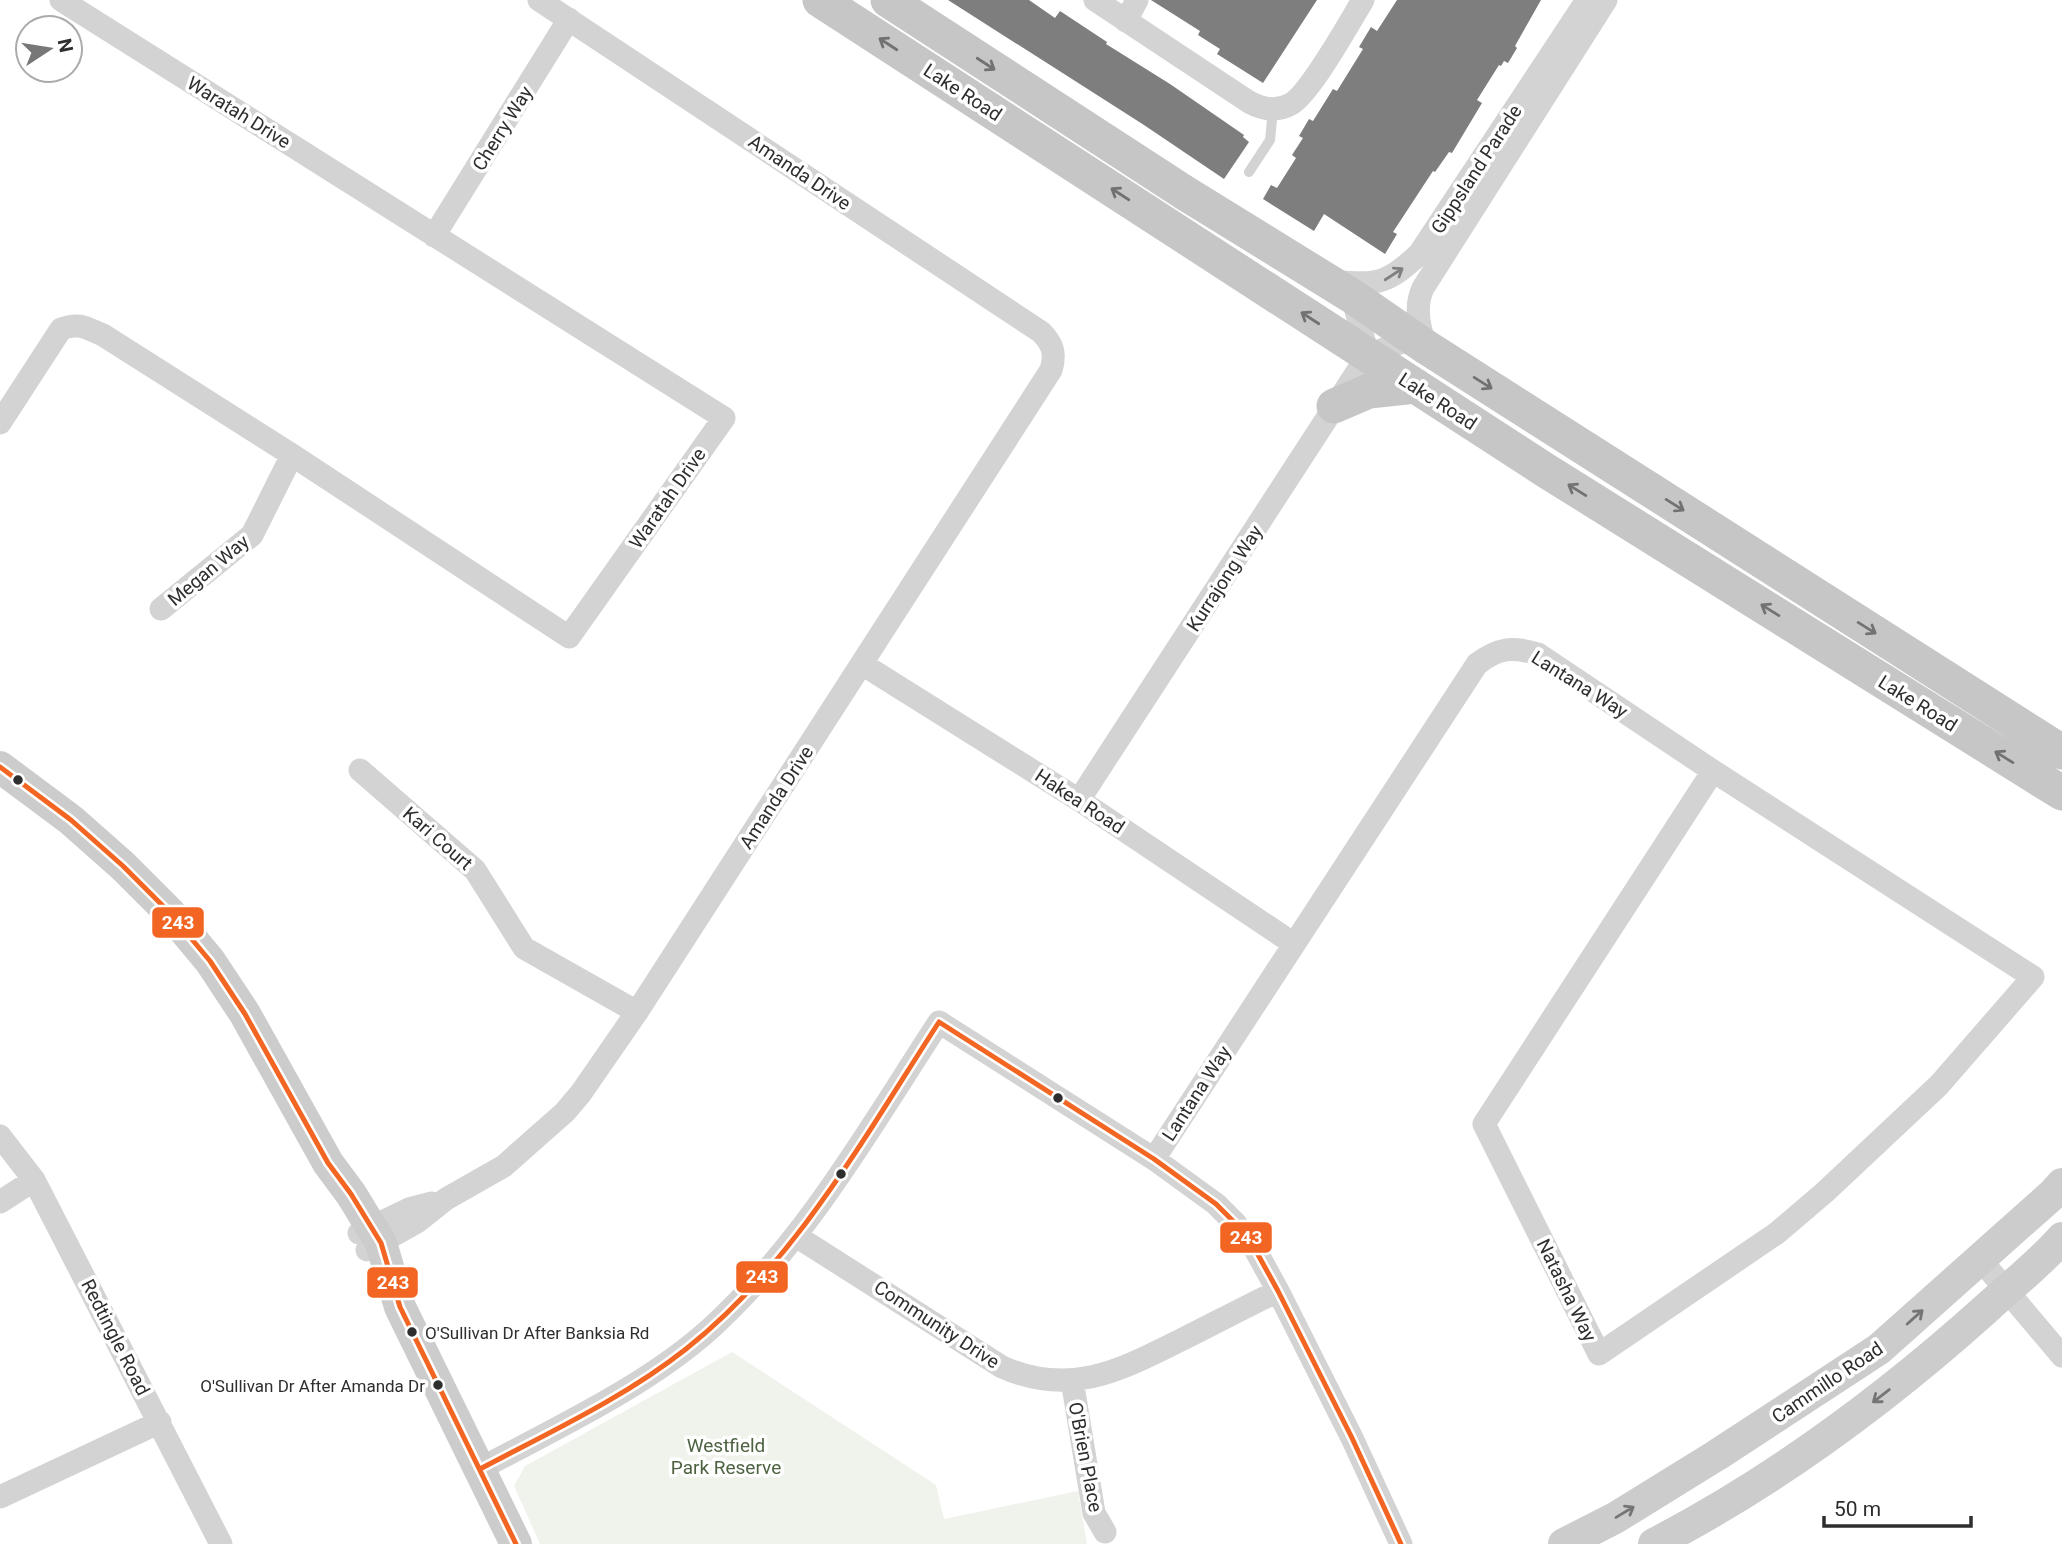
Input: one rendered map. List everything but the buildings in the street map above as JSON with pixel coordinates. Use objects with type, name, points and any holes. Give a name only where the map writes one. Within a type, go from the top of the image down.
[{"type":"main road","name":"Lake Road","points":[[820,0],[1545,470],[2062,793]]},
{"type":"main road","name":"Lake Road","points":[[887,0],[2062,752]]},
{"type":"main road","points":[[1334,406],[1369,391],[1416,386]]},
{"type":"main road","points":[[0,767],[71,820],[170,913],[210,961],[246,1014],[328,1163],[337,1199],[370,1238],[381,1287],[400,1307],[516,1544]]},
{"type":"main road","name":"Cammillo Road","points":[[1564,1544],[1615,1518],[1706,1462],[1880,1349],[2062,1184]]},
{"type":"main road","name":"Cammillo Road","points":[[1654,1544],[1768,1477],[1861,1412],[1946,1344],[2062,1238]]},
{"type":"street","name":"Waratah Drive","points":[[0,424],[61,329],[74,324],[103,335],[569,636],[724,418],[61,0]]},
{"type":"street","name":"Amanda Drive","points":[[370,1238],[409,1209],[446,1199],[504,1166],[565,1112],[582,1093],[862,664],[1063,348],[539,0]]},
{"type":"street","points":[[1094,0],[1249,102],[1264,109],[1289,105],[1305,90],[1363,0]]},
{"type":"street","points":[[1126,21],[1137,0]]},
{"type":"street","name":"Gippsland Parade","points":[[1340,289],[1379,282],[1394,275],[1419,254],[1587,0]]},
{"type":"street","name":"Gippsland Parade","points":[[1419,342],[1421,334],[1418,310],[1423,288],[1606,0]]},
{"type":"street","name":"Cherry Way","points":[[435,236],[569,19]]},
{"type":"street","points":[[1340,289],[1368,355],[1419,342]]},
{"type":"street","name":"Kurrajong Way","points":[[1079,800],[1368,355]]},
{"type":"street","name":"Megan Way","points":[[162,609],[252,535],[292,455]]},
{"type":"street","name":"Lantana Way","points":[[1154,1159],[1477,664],[1489,655],[1503,650],[1520,649],[1538,654],[1713,771],[2033,977]]},
{"type":"street","name":"Hakea Road","points":[[862,664],[1079,800],[1294,943]]},
{"type":"street","name":"Kari Court","points":[[360,770],[475,870],[524,947],[637,1012]]},
{"type":"street","name":"Natasha Way","points":[[1713,771],[1484,1124],[1599,1354],[1767,1240],[1825,1192],[1939,1085],[2033,977]]},
{"type":"street","points":[[480,1469],[638,1382],[718,1321],[813,1214],[939,1022],[1154,1159],[1216,1204],[1236,1224],[1256,1251],[1278,1291],[1352,1438],[1401,1544]]},
{"type":"street","name":"Redtingle Road","points":[[0,1136],[34,1180],[221,1544]]},
{"type":"street","points":[[0,1202],[34,1180]]},
{"type":"street","name":"Community Drive","points":[[796,1236],[1002,1367],[1039,1379],[1072,1380],[1108,1374],[1129,1367],[1278,1291]]},
{"type":"street","points":[[1980,1259],[2062,1356]]},
{"type":"street","name":"O'Brien Place","points":[[1072,1380],[1094,1513],[1105,1532]]},
{"type":"street","points":[[0,1497],[160,1422]]},
{"type":"lane","points":[[1249,172],[1270,140],[1273,109]]},
{"type":"green space","name":"Westfield Park Reserve","points":[[732,1352],[936,1485],[944,1519],[1078,1491],[1087,1544],[540,1544],[514,1486],[525,1466]]},
{"type":"transit line","name":"243","points":[[0,767],[71,820],[123,866],[170,913],[210,961],[245,1014],[328,1163],[381,1243],[400,1307],[516,1544]]},
{"type":"transit line","name":"243","points":[[480,1469],[586,1414],[638,1383],[686,1349],[725,1315],[761,1278],[826,1196],[939,1022],[1154,1159],[1216,1204],[1236,1224],[1256,1251],[1278,1291],[1352,1438],[1401,1544]]},
{"type":"place","name":"O'Sullivan Dr After Banksia Rd","points":[[412,1332]]},
{"type":"place","name":"O'Sullivan Dr After Amanda Dr","points":[[438,1385]]}]
